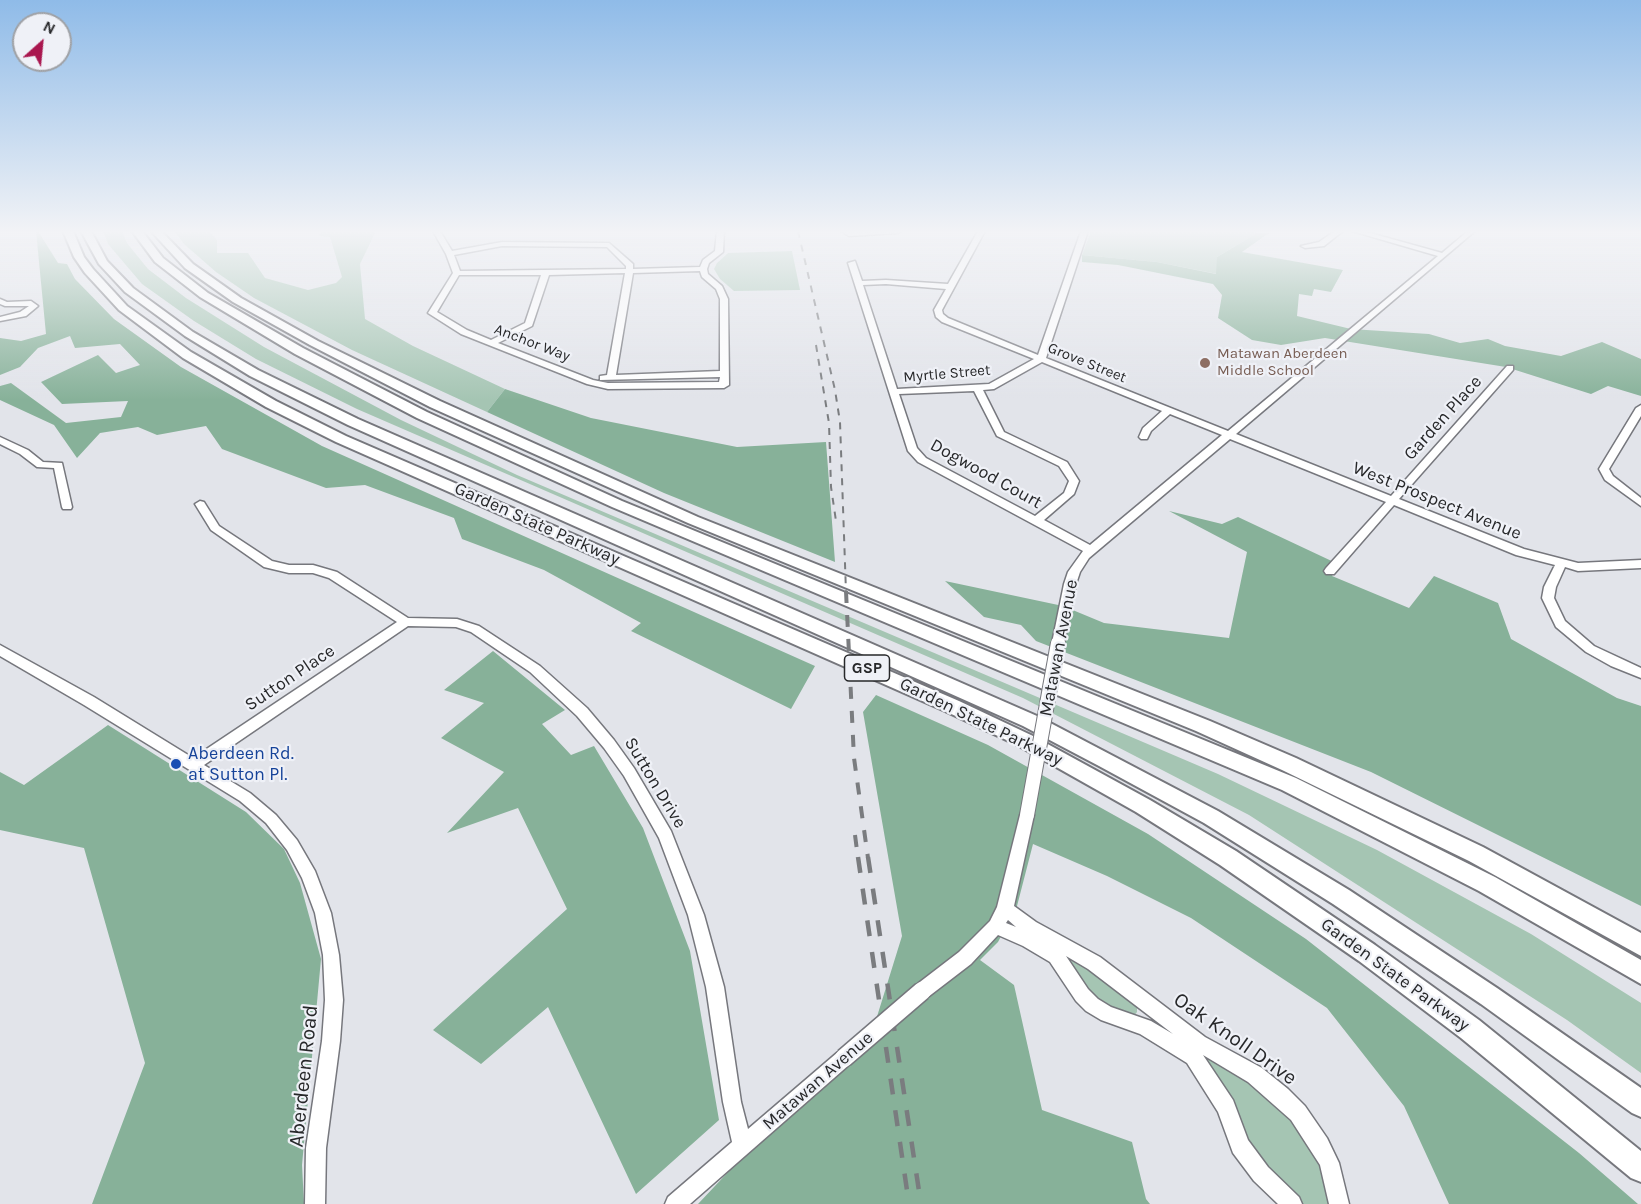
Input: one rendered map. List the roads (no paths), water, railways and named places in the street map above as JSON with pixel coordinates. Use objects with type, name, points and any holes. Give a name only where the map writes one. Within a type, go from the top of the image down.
[{"type":"highway","name":"Garden State Parkway","points":[[103,287],[115,301],[164,339],[256,396],[341,439],[962,710],[1026,741],[1143,806],[1228,858],[1367,952],[1470,1029],[1641,1168]]},
{"type":"highway","name":"Garden State Parkway","points":[[126,287],[178,327],[254,373],[363,426],[1030,721],[1125,769],[1239,834],[1341,897],[1469,983],[1641,1104]]},
{"type":"highway","points":[[194,287],[307,356],[422,415],[627,508],[1159,728],[1288,784],[1487,884],[1641,973]]},
{"type":"highway","points":[[219,287],[237,300],[314,343],[435,404],[585,473],[723,533],[1173,714],[1278,759],[1476,854],[1641,945]]},
{"type":"street","name":"Anchor Way","points":[[449,287],[432,313],[462,331],[590,382],[617,386],[724,385],[724,374],[611,378],[578,376]]},
{"type":"street","points":[[495,345],[528,331],[541,287]]},
{"type":"street","points":[[611,378],[626,287]]},
{"type":"street","points":[[716,287],[724,298],[724,374]]},
{"type":"street","name":"Dogwood Court","points":[[860,287],[912,449],[922,460],[1091,550]]},
{"type":"street","name":"Grove Street","points":[[951,287],[938,310],[945,320],[1227,435]]},
{"type":"street","points":[[1041,359],[1066,287]]},
{"type":"street","name":"Matawan Avenue","points":[[675,1204],[922,991],[965,958],[996,926],[1005,909],[1027,815],[1070,584],[1080,562],[1091,550],[1404,287]]},
{"type":"street","points":[[0,301],[5,304],[31,303],[34,306],[23,314],[0,319]]},
{"type":"street","name":"Myrtle Street","points":[[894,392],[997,385],[1041,359]]},
{"type":"street","name":"Garden Place","points":[[1330,572],[1510,368]]},
{"type":"street","points":[[977,388],[1000,434],[1063,464],[1074,481],[1068,494],[1036,521]]},
{"type":"street","points":[[1641,408],[1604,466],[1609,478],[1641,503]]},
{"type":"street","points":[[1144,437],[1146,430],[1168,411]]},
{"type":"street","name":"West Prospect Avenue","points":[[1227,435],[1520,552],[1561,564],[1592,567],[1641,564]]},
{"type":"street","points":[[0,440],[24,452],[41,465],[58,465],[67,507]]},
{"type":"street","name":"Sutton Drive","points":[[200,504],[215,528],[268,564],[280,568],[313,569],[333,575],[406,622],[465,625],[504,646],[560,690],[609,744],[629,772],[666,836],[696,915],[715,987],[732,1102],[742,1146]]},
{"type":"street","points":[[1561,564],[1550,587],[1548,598],[1560,624],[1590,649],[1616,663],[1641,672]]},
{"type":"street","name":"Sutton Place","points":[[194,764],[406,622]]},
{"type":"street","name":"Aberdeen Road","points":[[0,650],[194,764],[245,797],[271,819],[298,855],[324,913],[331,955],[334,1000],[331,1041],[316,1148],[315,1204]]},
{"type":"street","name":"Oak Knoll Drive","points":[[1005,909],[1060,950],[1082,995],[1092,1005],[1107,1014],[1145,1027],[1186,1052],[1207,1074],[1226,1107],[1240,1146],[1261,1174],[1292,1204]]},
{"type":"street","name":"Oak Knoll Drive","points":[[996,926],[1094,963],[1199,1043],[1255,1075],[1281,1096],[1298,1113],[1329,1163],[1339,1204]]},
{"type":"street","name":"Oak Knoll Drive","points":[[1145,1027],[1151,1007]]},
{"type":"railway","points":[[811,287],[835,390],[840,422],[846,592]]},
{"type":"railway","points":[[816,345],[829,423],[831,487],[836,521]]},
{"type":"railway","points":[[846,591],[854,758],[868,858]]},
{"type":"railway","points":[[855,835],[858,858]]},
{"type":"railway","points":[[858,857],[909,1204]]},
{"type":"railway","points":[[868,857],[921,1204]]},
{"type":"place","name":"Matawan Aberdeen Middle School","points":[[1205,363]]},
{"type":"place","name":"Aberdeen Rd. at Sutton Pl.","points":[[176,764]]}]
